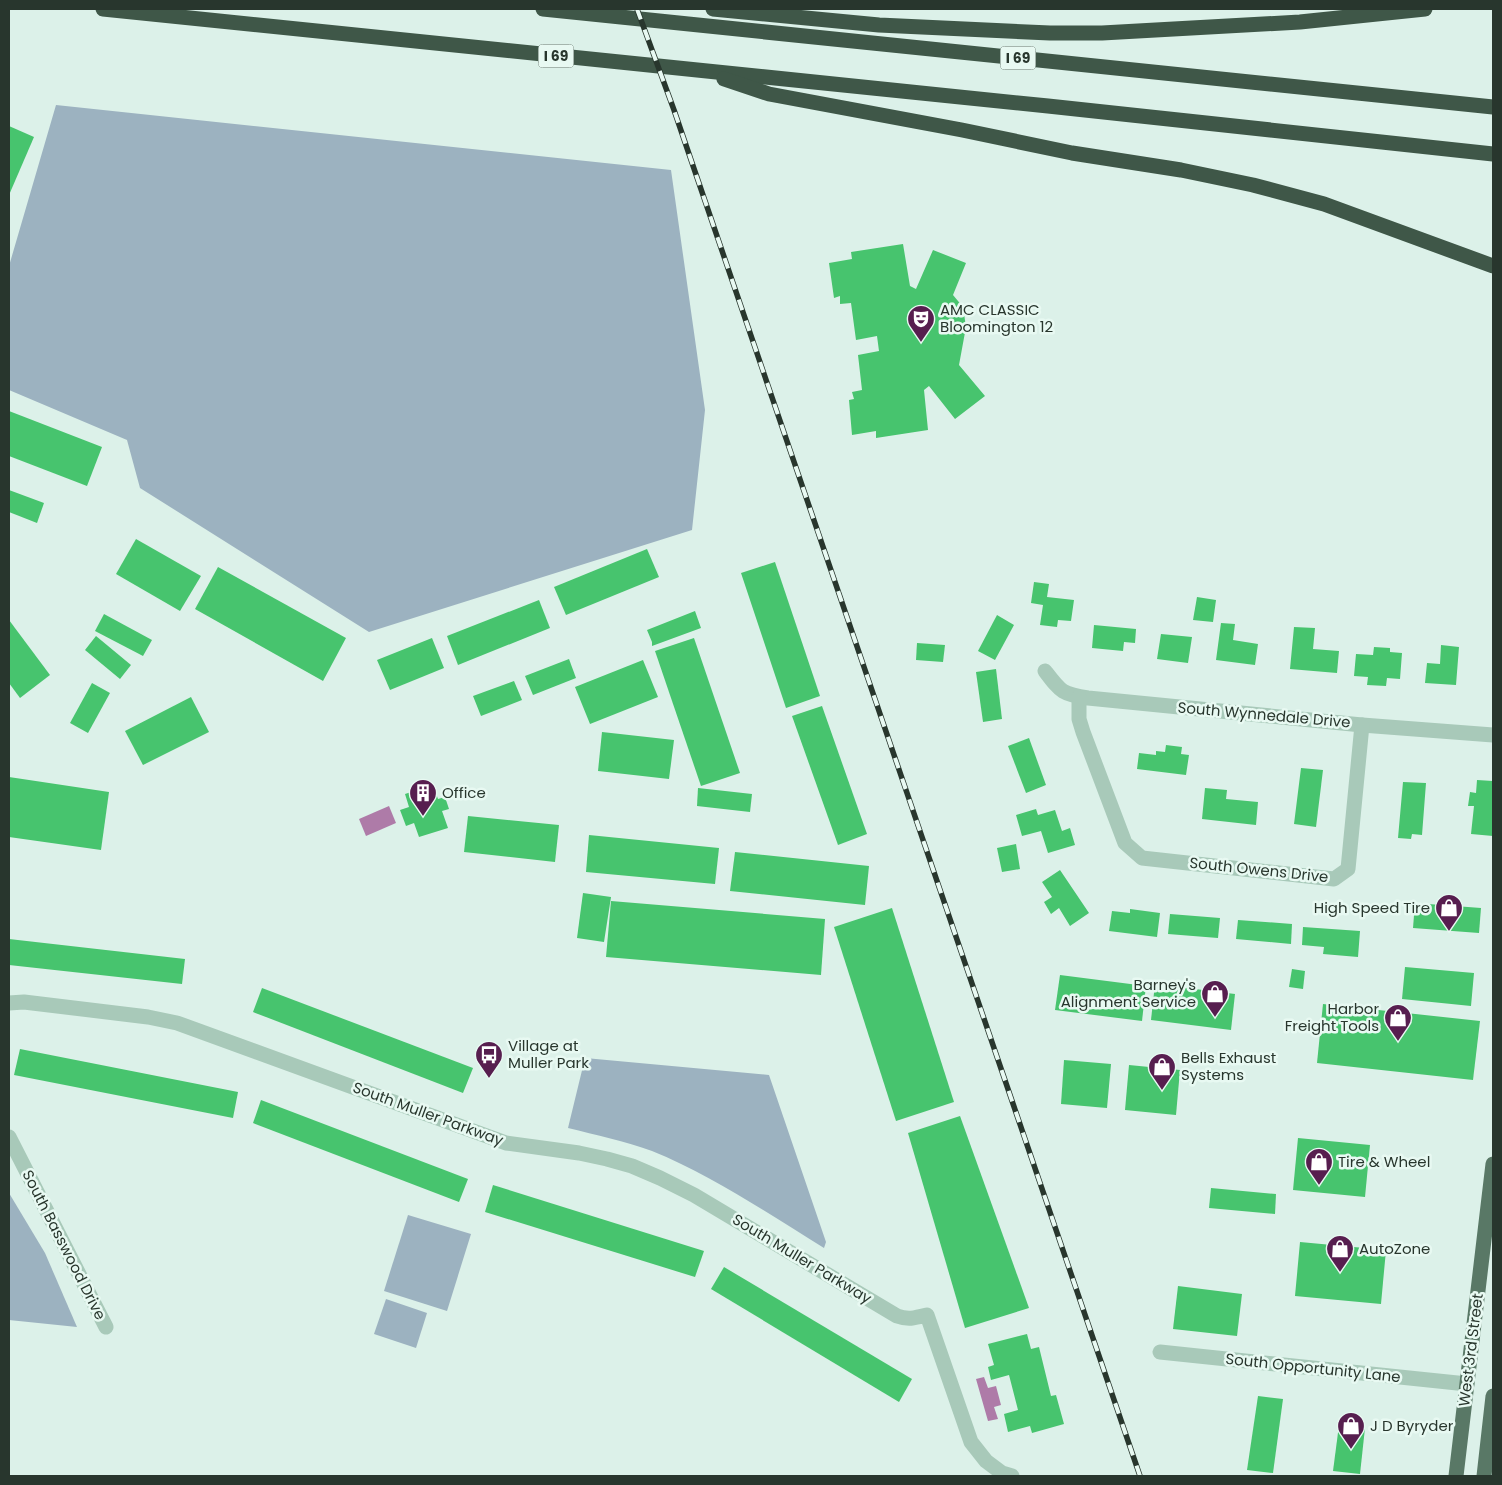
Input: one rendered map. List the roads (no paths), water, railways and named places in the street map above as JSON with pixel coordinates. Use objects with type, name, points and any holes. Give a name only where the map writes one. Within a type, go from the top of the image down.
[{"type":"highway","name":"I 69","points":[[103,9],[1493,154]]},
{"type":"highway","name":"I 69","points":[[543,9],[1493,107]]},
{"type":"highway","points":[[713,9],[879,25],[1050,34],[1300,22],[1425,9]]},
{"type":"highway","points":[[696,70],[769,94],[962,130],[1072,153],[1180,170],[1253,185],[1324,204],[1492,266]]},
{"type":"main road","name":"West 3rd Street","points":[[1456,1476],[1492,1193],[1493,1164]]},
{"type":"main road","name":"West 3rd Street","points":[[1484,1476],[1493,1396]]},
{"type":"street","name":"South Wynnedale Drive","points":[[1045,671],[1061,692],[1079,697],[1493,735]]},
{"type":"street","name":"South Owens Drive","points":[[1079,697],[1078,712],[1081,726],[1122,834],[1126,843],[1142,858],[1334,879],[1348,869],[1362,724]]},
{"type":"street","name":"South Muller Parkway","points":[[9,1003],[24,1002],[148,1017],[177,1023],[506,1143],[579,1153],[607,1159],[632,1166],[660,1178],[694,1195],[897,1316],[913,1319],[927,1315],[971,1442],[986,1461],[1002,1473],[1012,1476]]},
{"type":"street","name":"South Basswood Drive","points":[[9,1137],[106,1327]]},
{"type":"street","name":"South Opportunity Lane","points":[[1160,1352],[1467,1384]]},
{"type":"railway","points":[[637,9],[674,110],[1140,1476]]},
{"type":"place","name":"AMC CLASSIC Bloomington 12","points":[[921,343]]},
{"type":"place","name":"Office","points":[[423,817]]},
{"type":"place","name":"High Speed Tire","points":[[1449,932]]},
{"type":"place","name":"Barney's Alignment Service","points":[[1215,1018]]},
{"type":"place","name":"Harbor Freight Tools","points":[[1398,1042]]},
{"type":"place","name":"Village at Muller Park","points":[[489,1079]]},
{"type":"place","name":"Bells Exhaust Systems","points":[[1162,1091]]},
{"type":"place","name":"Tire & Wheel","points":[[1319,1186]]},
{"type":"place","name":"AutoZone","points":[[1340,1273]]},
{"type":"place","name":"J D Byryder","points":[[1351,1450]]}]
